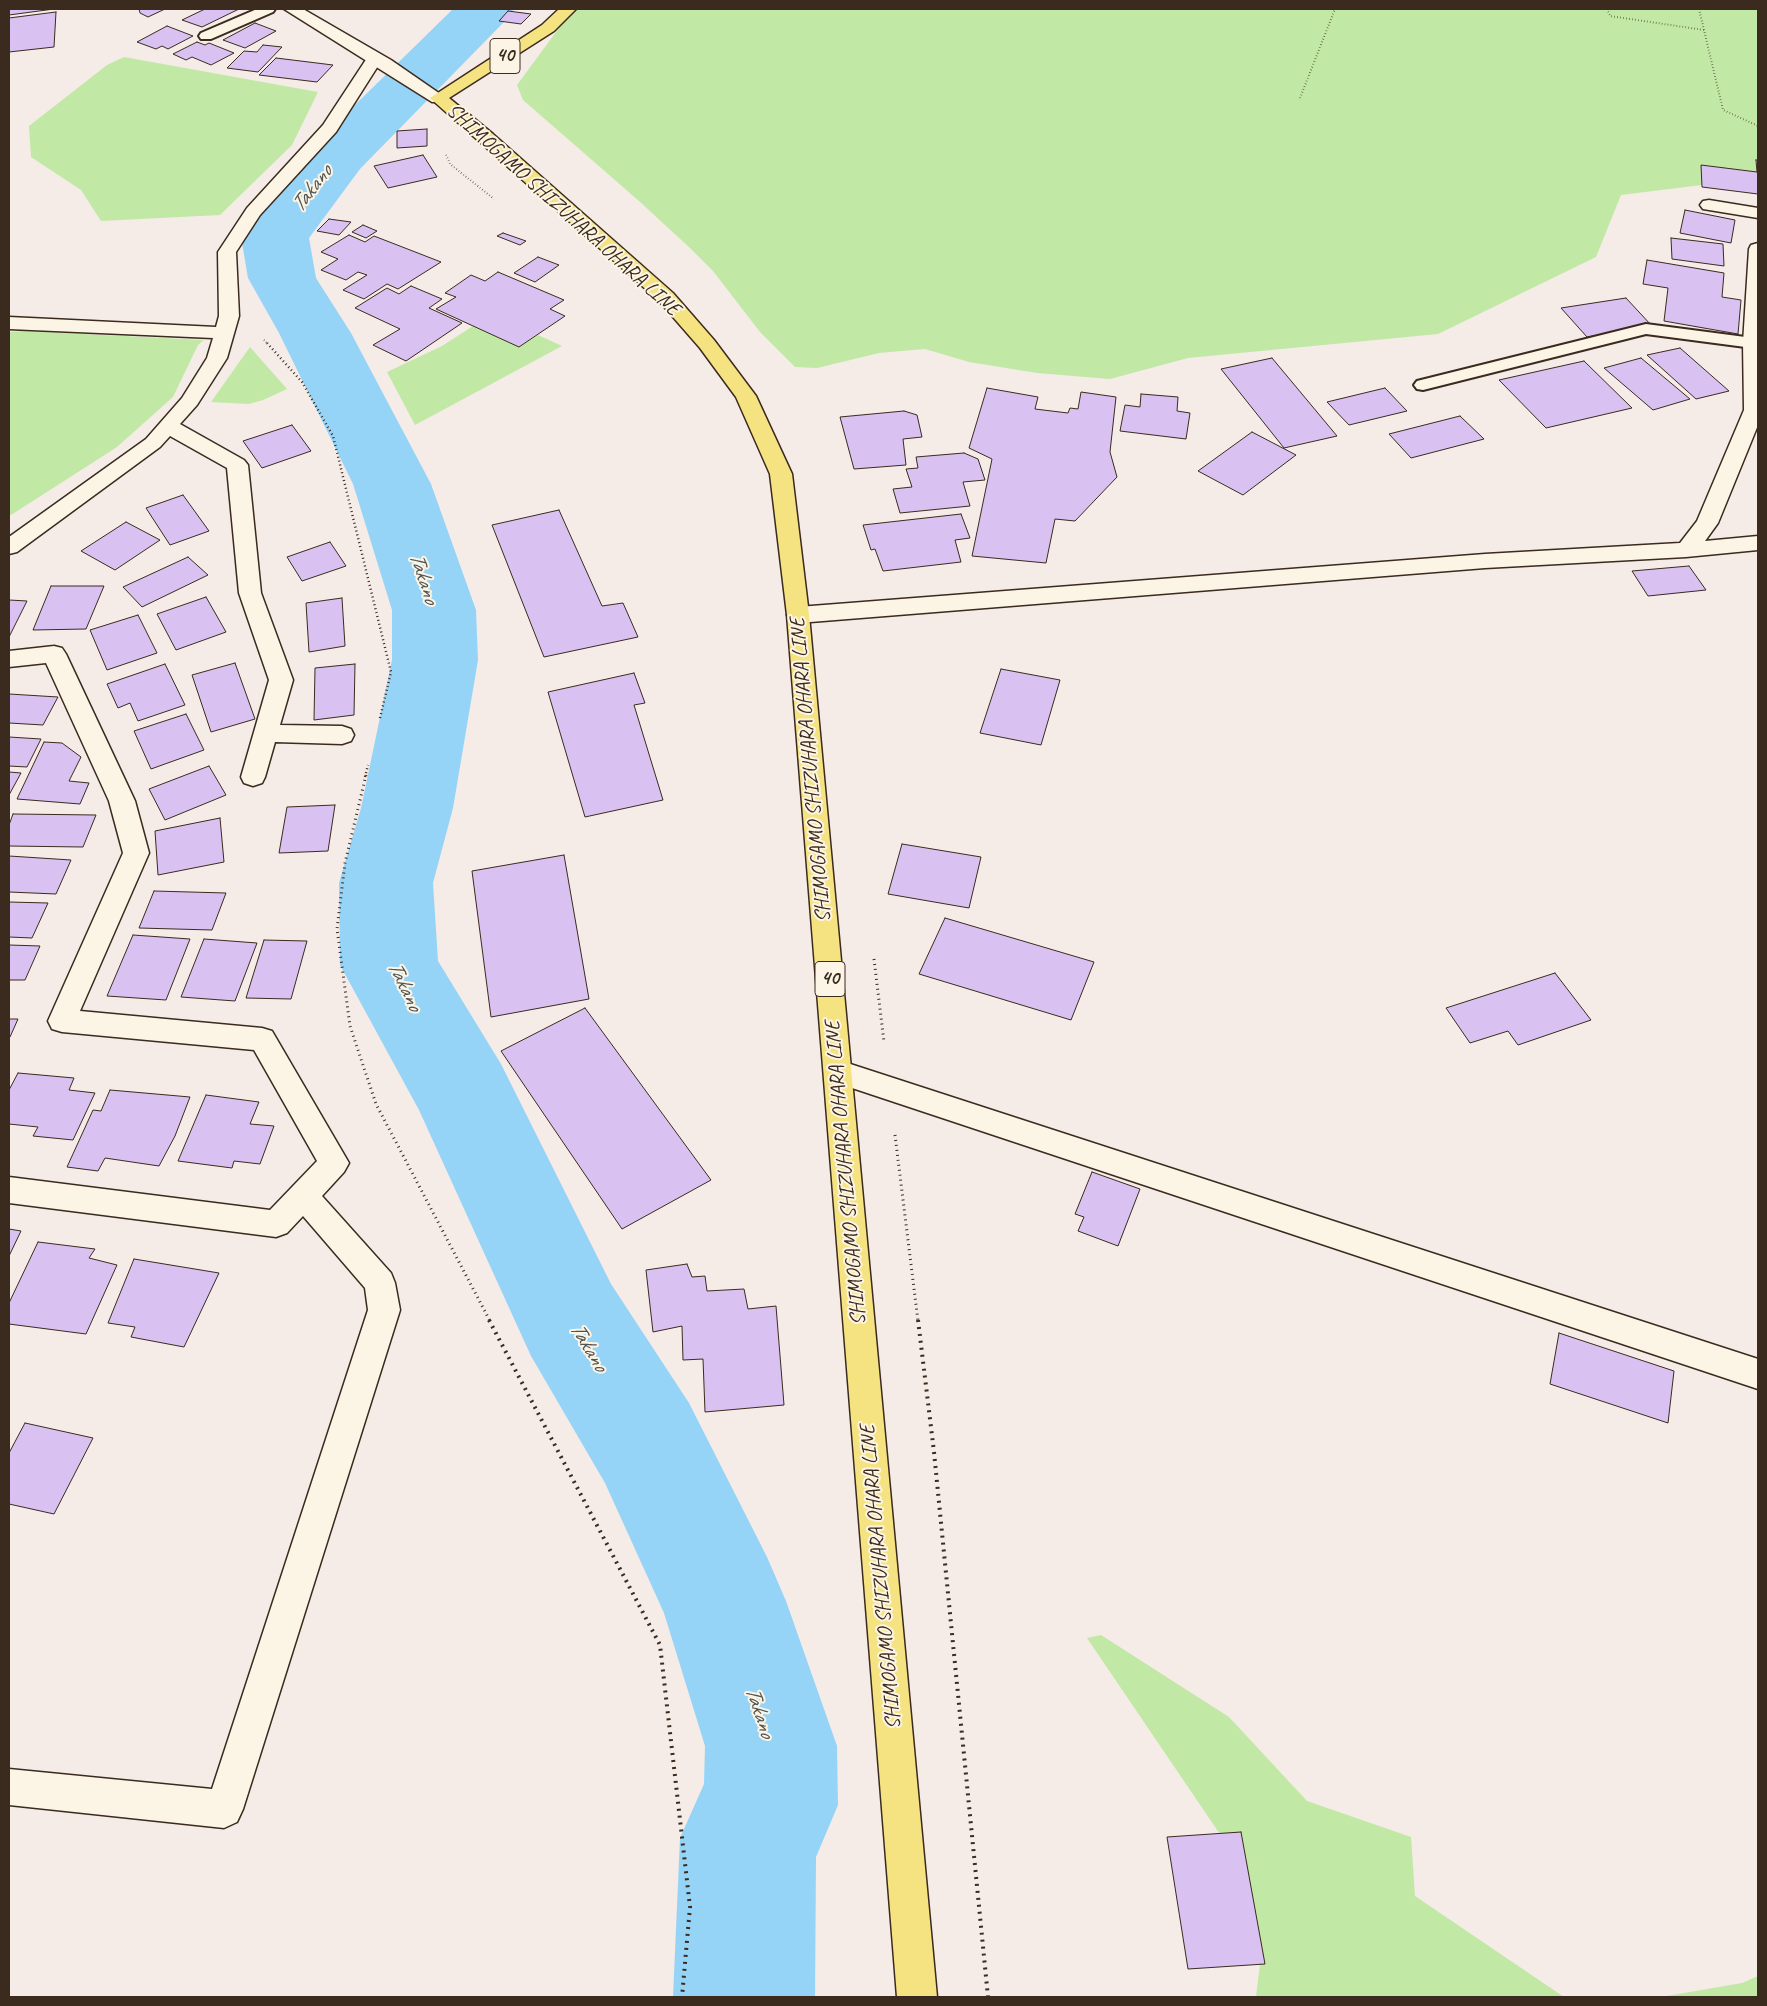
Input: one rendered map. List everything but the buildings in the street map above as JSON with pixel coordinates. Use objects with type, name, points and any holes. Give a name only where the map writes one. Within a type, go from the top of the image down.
[{"type":"main road","name":"40","points":[[433,95],[548,28],[568,9]]},
{"type":"main road","name":"SHIMOGAMO SHIZUHARA OHARA LINE","points":[[433,95],[487,138],[666,297],[707,344],[746,396],[781,474],[798,616],[917,1997]]},
{"type":"street","points":[[292,9],[433,95]]},
{"type":"street","points":[[9,547],[153,443],[190,401],[217,358],[226,324],[227,252],[253,212],[330,128],[380,61]]},
{"type":"street","points":[[1709,205],[1758,213]]},
{"type":"street","points":[[1686,550],[1707,524],[1754,410],[1752,343],[1758,249]]},
{"type":"street","points":[[9,323],[226,324]]},
{"type":"street","points":[[168,426],[237,465],[250,594],[280,680],[253,776]]},
{"type":"street","points":[[798,616],[1485,561],[1686,550],[1758,543]]},
{"type":"street","points":[[9,659],[54,654],[122,801],[136,853],[62,1021],[262,1039],[334,1163],[276,1224],[9,1190]]},
{"type":"street","points":[[265,733],[342,735]]},
{"type":"street","points":[[838,1072],[1758,1374]]},
{"type":"street","points":[[9,1787],[224,1809],[384,1310],[380,1283],[303,1195]]},
{"type":"lane","points":[[206,36],[268,9]]},
{"type":"lane","points":[[1423,384],[1646,329],[1752,343]]},
{"type":"path","points":[[1300,98],[1335,9]]},
{"type":"path","points":[[1607,9],[1610,16],[1704,30]]},
{"type":"path","points":[[1699,9],[1723,110],[1758,126]]},
{"type":"path","points":[[442,147],[450,164],[501,204]]},
{"type":"path","points":[[226,324],[258,333],[302,382],[333,436],[391,672],[379,720]]},
{"type":"path","points":[[370,758],[345,863],[337,929],[350,1026],[376,1104],[660,1644],[690,1907],[682,1997]]},
{"type":"green space","points":[[575,9],[1758,9],[1758,178],[1621,195],[1596,257],[1438,334],[1188,358],[1110,379],[1037,373],[969,362],[925,349],[879,353],[817,368],[795,367],[760,332],[713,271],[691,249],[523,100],[517,85],[570,13]]},
{"type":"green space","points":[[124,57],[318,92],[292,145],[220,215],[101,221],[81,190],[31,157],[29,126],[107,65]]},
{"type":"green space","points":[[473,326],[519,347],[538,335],[562,346],[415,425],[387,372],[442,346]]},
{"type":"green space","points":[[24,331],[204,340],[198,345],[173,397],[117,447],[11,515],[9,514],[9,332]]},
{"type":"green space","points":[[250,347],[287,389],[249,404],[211,402]]},
{"type":"green space","points":[[1101,1635],[1229,1717],[1307,1801],[1411,1837],[1415,1896],[1564,1997],[1256,1997],[1261,1956],[1232,1852],[1087,1638]]},
{"type":"green space","points":[[1758,1976],[1758,1997],[1661,1997],[1742,1983]]},
{"type":"waterway","name":"Takano","points":[[485,9],[338,156],[275,237],[282,278],[315,333],[392,484],[434,610],[435,660],[407,808],[386,883],[389,965],[464,1094],[571,1320],[647,1443],[723,1601],[771,1746],[771,1805],[748,1838],[744,1997]]}]
